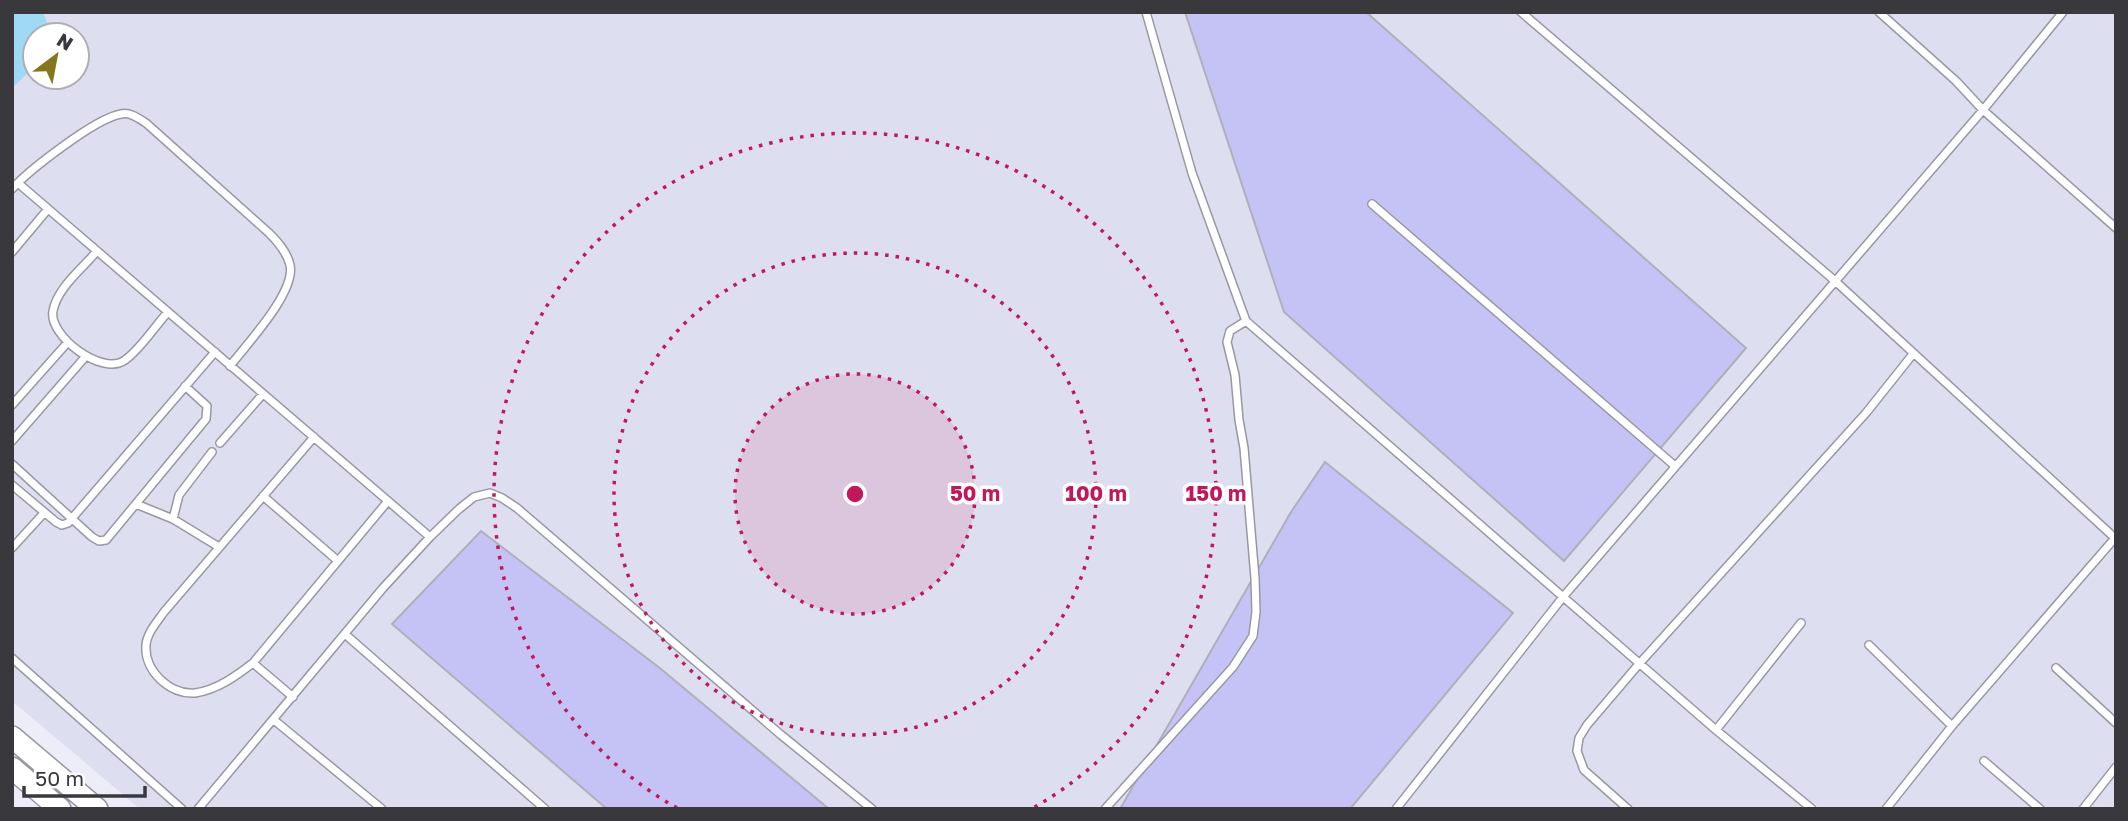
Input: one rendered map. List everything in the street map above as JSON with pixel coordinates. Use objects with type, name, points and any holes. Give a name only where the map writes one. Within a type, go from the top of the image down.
[{"type":"main road","points":[[12,737],[97,809]]},
{"type":"main road","points":[[12,768],[60,809]]},
{"type":"lane","points":[[1146,12],[1192,173],[1246,321],[1639,664],[1812,809]]},
{"type":"lane","points":[[1521,12],[1834,281],[2116,538],[1952,726],[1886,809]]},
{"type":"lane","points":[[1879,12],[1956,81],[1983,110],[2116,228]]},
{"type":"lane","points":[[1396,809],[1563,597],[1983,110],[2063,12]]},
{"type":"lane","points":[[230,366],[285,293],[290,279],[290,265],[282,247],[269,233],[146,123],[132,115],[122,114],[105,120],[42,163],[15,186],[48,209],[167,312],[215,352],[230,366],[430,537]]},
{"type":"lane","points":[[1372,204],[1675,466]]},
{"type":"lane","points":[[12,252],[48,209]]},
{"type":"lane","points":[[97,251],[57,298],[52,313],[53,323],[68,342],[86,356],[104,365],[114,366],[126,360],[167,312]]},
{"type":"lane","points":[[1105,809],[1233,667],[1253,636],[1256,612],[1255,578],[1244,448],[1235,375],[1227,342],[1230,331],[1246,321]]},
{"type":"lane","points":[[12,405],[68,342]]},
{"type":"lane","points":[[12,485],[62,525],[73,519],[215,352]]},
{"type":"lane","points":[[1628,809],[1584,770],[1577,751],[1579,738],[1595,713],[1866,413],[1913,354]]},
{"type":"lane","points":[[12,441],[86,356]]},
{"type":"lane","points":[[12,464],[92,537],[99,541],[106,540],[206,419],[207,406],[185,386]]},
{"type":"lane","points":[[220,443],[263,394]]},
{"type":"lane","points":[[314,437],[150,631],[146,646],[149,663],[157,678],[175,690],[194,693],[230,680],[253,663],[388,501]]},
{"type":"lane","points":[[173,519],[179,495],[212,452]]},
{"type":"lane","points":[[198,809],[383,588],[430,537],[474,496],[490,493],[502,498],[872,809]]},
{"type":"lane","points":[[263,496],[338,561]]},
{"type":"lane","points":[[136,504],[173,519],[219,547]]},
{"type":"lane","points":[[12,548],[44,513]]},
{"type":"lane","points":[[1716,730],[1801,623]]},
{"type":"lane","points":[[346,635],[545,809]]},
{"type":"lane","points":[[1869,645],[1952,726]]},
{"type":"lane","points":[[12,658],[182,809]]},
{"type":"lane","points":[[253,663],[293,697]]},
{"type":"lane","points":[[2056,668],[2116,723]]},
{"type":"lane","points":[[274,720],[382,809]]},
{"type":"lane","points":[[1984,761],[2040,809]]},
{"type":"lane","points":[[2083,809],[2116,767]]},
{"type":"shaded area","points":[[12,12],[2116,12],[2116,809],[140,809],[12,701]]},
{"type":"water","points":[[12,12],[43,12],[47,21],[21,21],[21,79],[12,88]]},
{"type":"building","points":[[1185,12],[1366,12],[1746,348],[1564,561],[1284,312]]},
{"type":"building","points":[[1325,462],[1513,613],[1350,809],[1120,809],[1291,512]]},
{"type":"building","points":[[481,531],[661,669],[829,809],[607,809],[392,624]]}]
